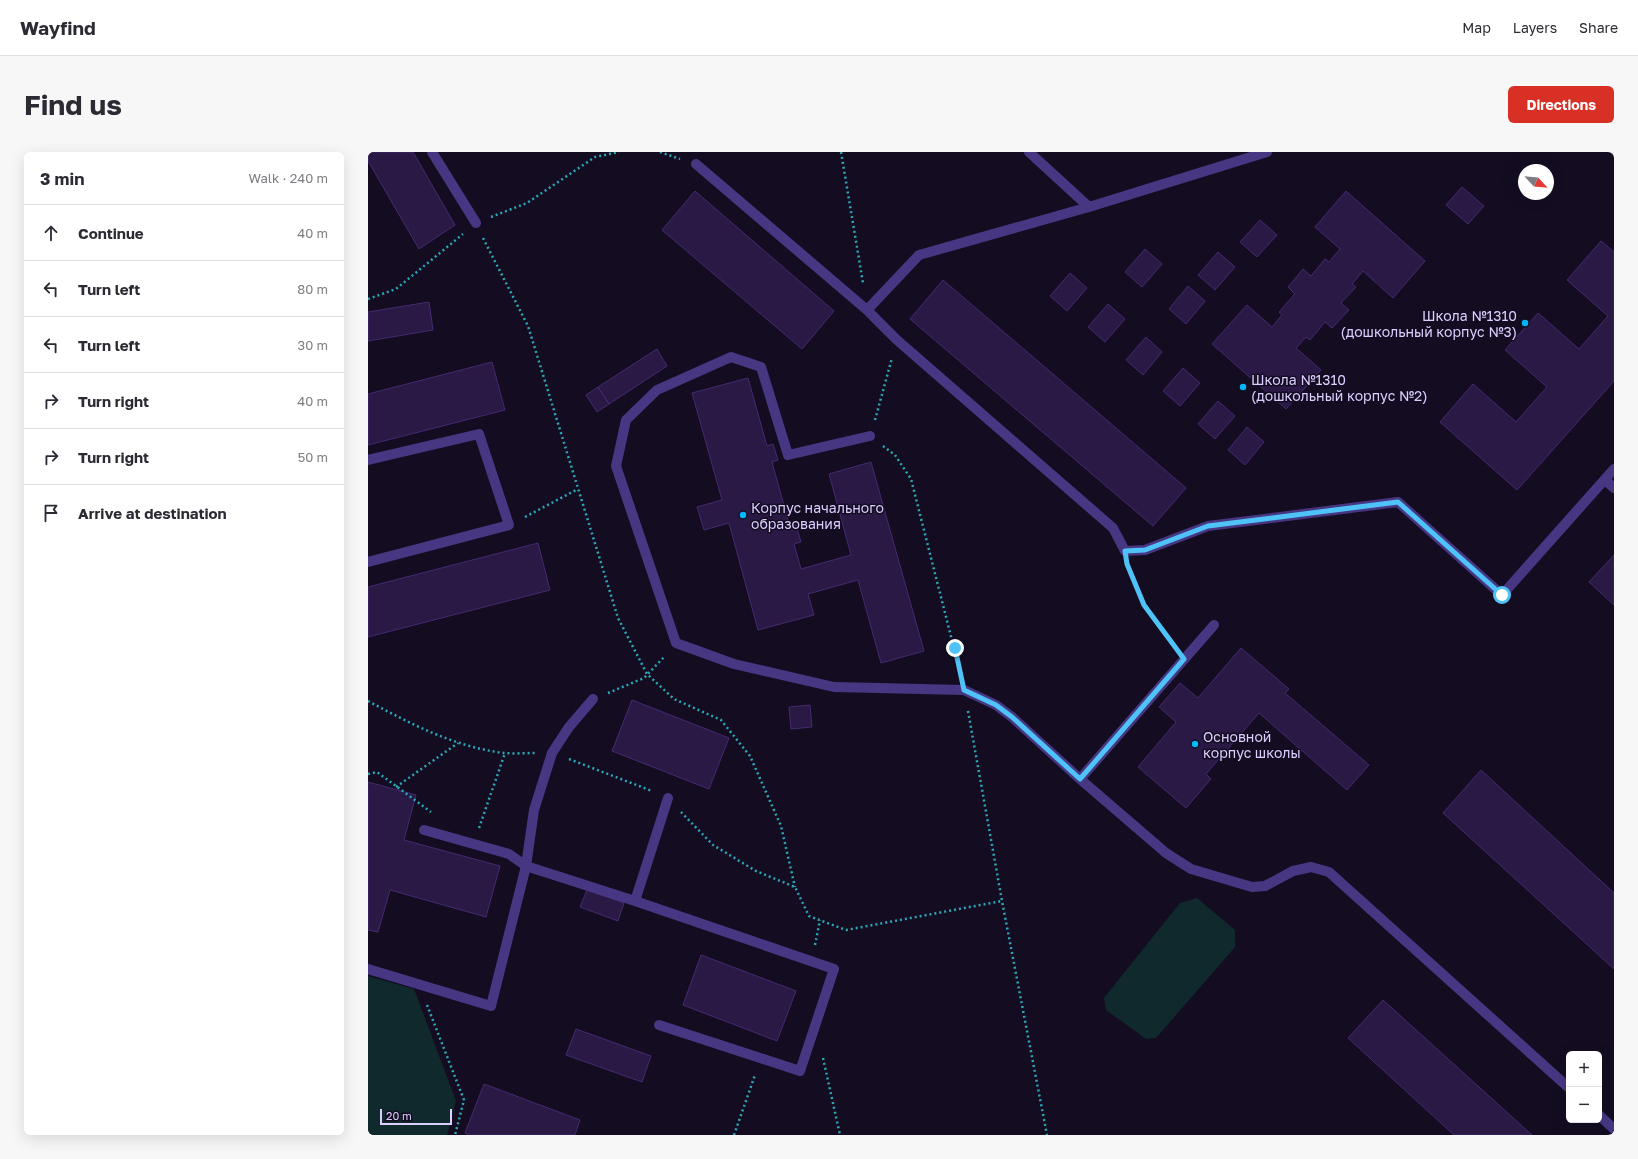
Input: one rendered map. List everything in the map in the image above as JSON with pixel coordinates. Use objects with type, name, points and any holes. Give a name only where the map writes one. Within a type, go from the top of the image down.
[{"type":"lane","points":[[432,152],[476,223]]},
{"type":"lane","points":[[1029,152],[1089,207]]},
{"type":"lane","points":[[867,310],[919,255],[1089,207],[1267,152]]},
{"type":"lane","points":[[696,164],[867,310],[897,340],[1113,528],[1125,551],[1145,550],[1208,526],[1398,502],[1502,595],[1614,469]]},
{"type":"lane","points":[[870,436],[788,455],[761,367],[731,357],[657,390],[626,420],[616,466],[676,643],[734,664],[834,687],[964,690],[996,705],[1012,717],[1080,779],[1166,853],[1192,870],[1252,887],[1265,886],[1293,870],[1311,868],[1329,872],[1568,1087]]},
{"type":"lane","points":[[368,460],[479,434],[509,525],[368,562]]},
{"type":"lane","points":[[1605,480],[1614,488]]},
{"type":"lane","points":[[1080,779],[1214,625]]},
{"type":"lane","points":[[368,969],[491,1006],[526,866],[534,810],[552,753],[569,727],[593,699]]},
{"type":"lane","points":[[635,901],[668,798]]},
{"type":"lane","points":[[424,830],[508,854],[526,866],[635,901],[834,969],[800,1071],[659,1025]]},
{"type":"lane","points":[[1602,1118],[1614,1129]]},
{"type":"path","points":[[368,299],[396,288],[476,223],[527,203],[595,157],[619,152]]},
{"type":"path","points":[[841,152],[867,310]]},
{"type":"path","points":[[476,223],[528,326],[618,618],[647,674],[674,700],[721,720],[750,756],[781,826],[795,886],[809,916],[846,930],[1002,901]]},
{"type":"path","points":[[897,340],[870,436],[895,455],[911,479],[955,648],[1047,1135]]},
{"type":"path","points":[[509,525],[578,488]]},
{"type":"path","points":[[1125,551],[1127,564],[1144,605],[1184,659]]},
{"type":"path","points":[[593,699],[644,678],[676,643]]},
{"type":"path","points":[[368,701],[411,724],[458,743],[505,753],[552,753],[668,798],[713,845],[756,871],[795,886]]},
{"type":"path","points":[[396,787],[458,743]]},
{"type":"path","points":[[474,845],[490,793],[505,753]]},
{"type":"path","points":[[368,774],[377,772],[432,813]]},
{"type":"path","points":[[812,962],[820,920]]},
{"type":"path","points":[[418,984],[464,1100],[455,1135]]},
{"type":"path","points":[[822,1052],[840,1135]]},
{"type":"path","points":[[734,1135],[760,1058]]},
{"type":"green space","points":[[1197,898],[1235,930],[1235,947],[1156,1038],[1146,1039],[1106,1010],[1104,998],[1180,903]]},
{"type":"green space","points":[[368,976],[414,989],[456,1101],[447,1135],[368,1135]]},
{"type":"building","points":[[368,152],[413,152],[455,225],[419,249],[368,161]]},
{"type":"building","points":[[1462,187],[1484,206],[1468,224],[1446,205]]},
{"type":"building","points":[[695,191],[834,311],[802,349],[662,230]]},
{"type":"building","points":[[1346,191],[1425,261],[1393,298],[1363,271],[1352,284],[1356,287],[1341,303],[1349,310],[1332,328],[1325,322],[1310,340],[1306,337],[1296,348],[1321,370],[1286,409],[1212,344],[1247,305],[1272,327],[1282,315],[1279,312],[1295,294],[1288,287],[1303,269],[1311,276],[1325,259],[1329,262],[1340,249],[1315,227]]},
{"type":"building","points":[[1260,220],[1277,235],[1257,257],[1240,242]]},
{"type":"building","points":[[1601,241],[1614,252],[1614,381],[1517,490],[1440,422],[1473,384],[1516,422],[1547,387],[1505,350],[1538,313],[1579,349],[1608,316],[1567,280]]},
{"type":"building","points":[[1145,249],[1162,264],[1142,287],[1125,272]]},
{"type":"building","points":[[1218,252],[1235,267],[1215,290],[1198,275]]},
{"type":"building","points":[[1070,273],[1087,288],[1067,311],[1050,296]]},
{"type":"building","points":[[943,280],[1186,488],[1153,526],[910,319]]},
{"type":"building","points":[[1188,286],[1205,301],[1186,324],[1169,309]]},
{"type":"building","points":[[429,302],[433,330],[368,341],[368,312]]},
{"type":"building","points":[[1108,304],[1125,319],[1105,342],[1088,327]]},
{"type":"building","points":[[1146,337],[1162,352],[1143,375],[1126,360]]},
{"type":"building","points":[[657,349],[667,366],[609,404],[598,387]]},
{"type":"building","points":[[492,362],[505,410],[368,445],[368,394]]},
{"type":"building","points":[[1183,368],[1200,383],[1180,406],[1163,391]]},
{"type":"building","name":"Корпус начального образования","points":[[748,378],[767,446],[773,444],[778,460],[772,462],[790,527],[796,525],[801,542],[794,544],[801,569],[851,555],[829,474],[871,462],[924,651],[881,663],[858,580],[808,594],[814,615],[758,630],[729,523],[704,530],[697,507],[722,500],[692,393]]},
{"type":"building","points":[[598,387],[609,404],[597,412],[586,395]]},
{"type":"building","points":[[1218,401],[1235,416],[1215,439],[1198,424]]},
{"type":"building","points":[[1247,427],[1264,442],[1245,465],[1228,450]]},
{"type":"building","points":[[538,543],[550,590],[368,637],[368,587]]},
{"type":"building","points":[[1614,555],[1614,605],[1589,582]]},
{"type":"building","name":"Основной корпус школы","points":[[1241,648],[1289,689],[1285,693],[1369,765],[1347,790],[1259,713],[1206,774],[1211,779],[1186,808],[1138,767],[1176,722],[1159,707],[1180,683],[1198,698]]},
{"type":"building","points":[[632,700],[729,738],[709,789],[612,751]]},
{"type":"building","points":[[810,705],[812,727],[791,729],[789,707]]},
{"type":"building","points":[[1481,770],[1614,893],[1614,969],[1443,813]]},
{"type":"building","points":[[368,782],[416,795],[404,840],[500,866],[486,917],[390,890],[378,932],[368,930]]},
{"type":"building","points":[[587,890],[624,903],[618,921],[580,907]]},
{"type":"building","points":[[701,955],[796,991],[777,1041],[683,1005]]},
{"type":"building","points":[[1383,1000],[1532,1135],[1454,1135],[1348,1038]]},
{"type":"building","points":[[576,1029],[651,1056],[642,1082],[566,1055]]},
{"type":"building","points":[[484,1084],[580,1120],[575,1135],[469,1135],[465,1133]]},
{"type":"place","name":"Школа №1310 (дошкольный корпус №3)","points":[[1525,323]]},
{"type":"place","name":"Школа №1310 (дошкольный корпус №2)","points":[[1243,387]]},
{"type":"place","name":"Корпус начального образования","points":[[743,515]]},
{"type":"place","name":"Основной корпус школы","points":[[1195,744]]},
{"type":"route","points":[[955,648],[964,690],[996,705],[1012,717],[1080,779],[1184,659],[1144,605],[1127,564],[1125,551],[1145,550],[1208,526],[1398,502],[1502,595]]}]
